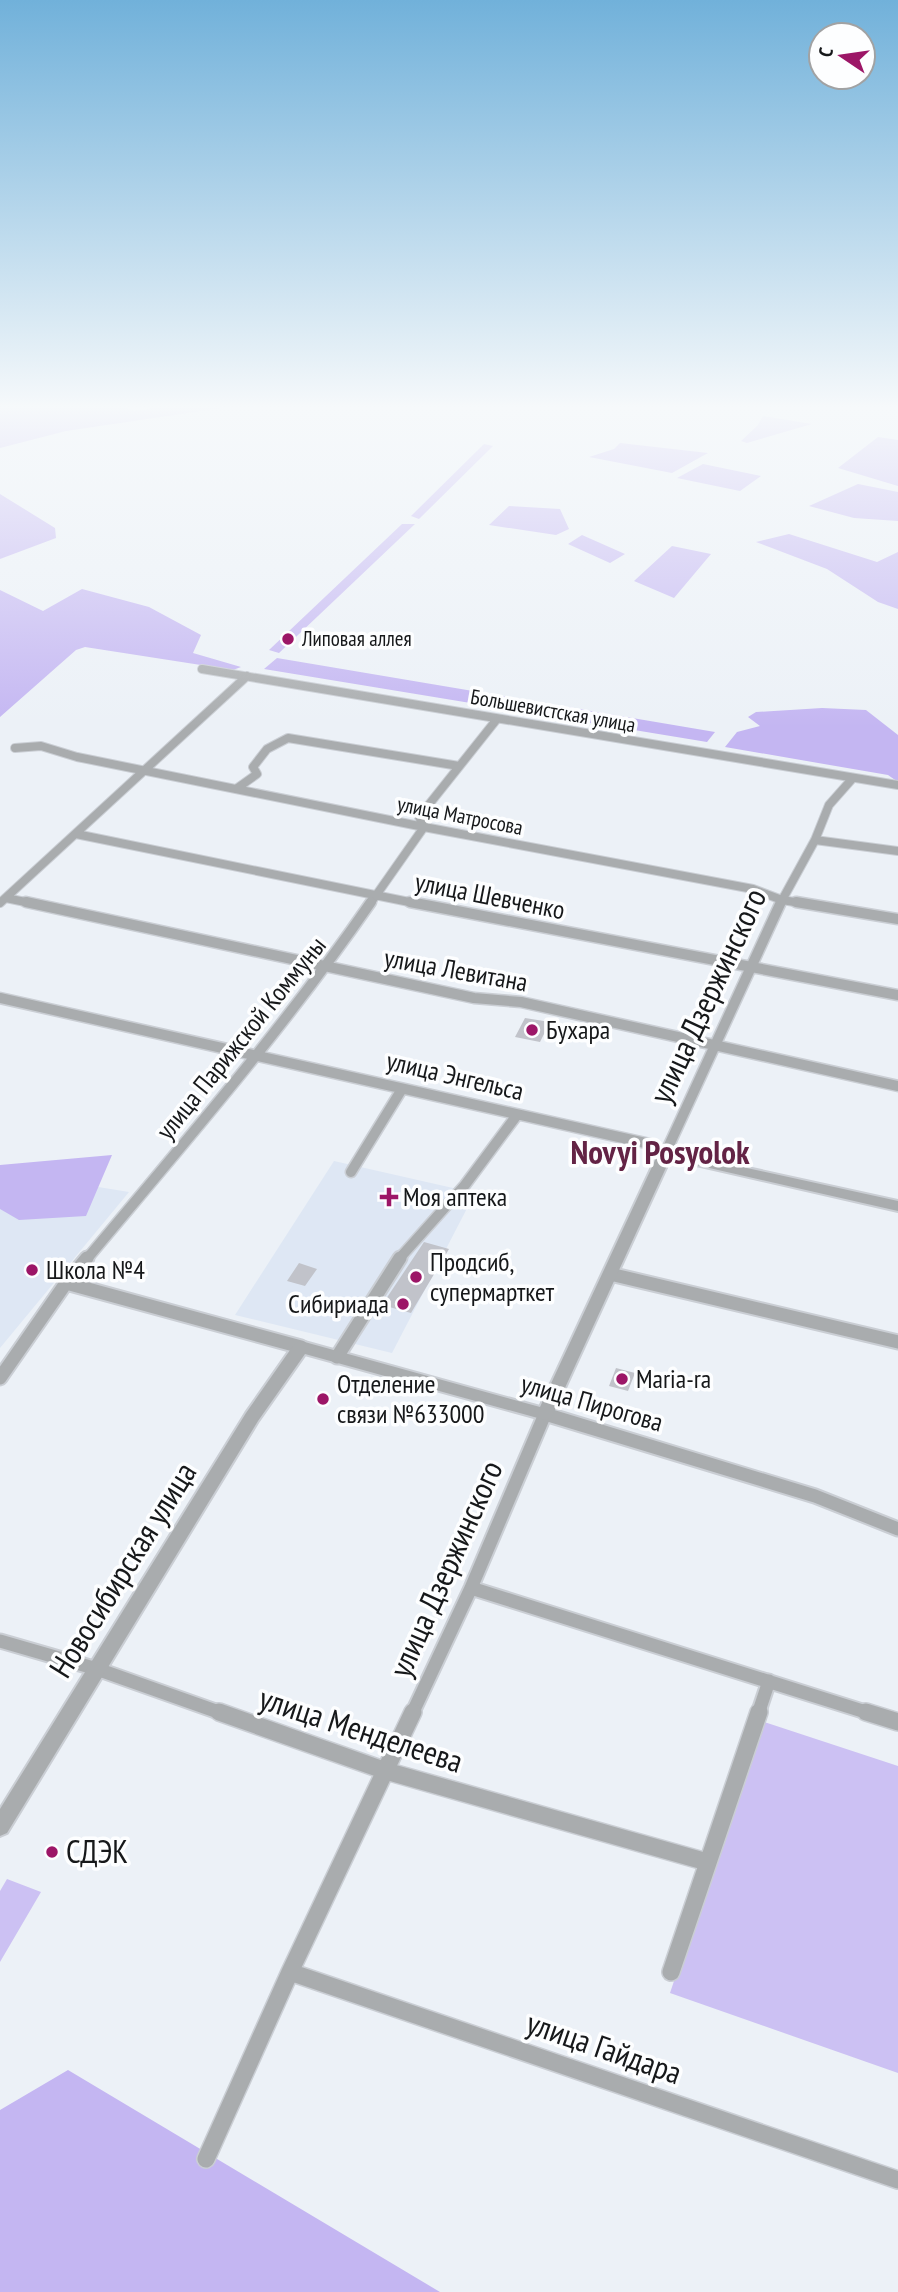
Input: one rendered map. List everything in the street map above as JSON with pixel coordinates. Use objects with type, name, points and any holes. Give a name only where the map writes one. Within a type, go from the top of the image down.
[{"type":"street","name":"Большевистская улица","points":[[202,669],[898,785]]},
{"type":"street","points":[[3,900],[247,676]]},
{"type":"street","name":"улица Парижской Коммуны","points":[[0,1378],[66,1283],[257,1057],[327,966],[424,827],[419,817],[497,719]]},
{"type":"street","points":[[236,789],[257,774],[253,767],[257,759],[278,741],[288,738],[459,766]]},
{"type":"street","name":"улица Матросова","points":[[15,748],[41,746],[424,827],[753,889],[782,900],[898,919]]},
{"type":"street","name":"улица Дзержинского","points":[[206,2159],[290,1972],[471,1588],[545,1414],[782,900],[815,840],[829,805],[852,779]]},
{"type":"street","name":"улица Шевченко","points":[[76,834],[376,896],[898,995]]},
{"type":"street","points":[[815,840],[898,851]]},
{"type":"street","name":"улица Левитана","points":[[3,900],[474,998],[521,1002],[898,1086]]},
{"type":"street","name":"улица Энгельса","points":[[0,998],[650,1144],[665,1154],[898,1206]]},
{"type":"street","points":[[351,1172],[402,1089]]},
{"type":"street","points":[[337,1357],[393,1266],[465,1185],[517,1115]]},
{"type":"street","points":[[610,1273],[898,1342]]},
{"type":"street","name":"улица Пирогова","points":[[66,1283],[545,1414],[815,1496],[898,1529]]},
{"type":"street","name":"Новосибирская улица","points":[[0,1827],[252,1417],[302,1347]]},
{"type":"street","points":[[471,1588],[898,1722]]},
{"type":"street","name":"улица Менделеева","points":[[0,1640],[97,1669],[386,1772],[707,1862]]},
{"type":"street","points":[[671,1972],[769,1681]]},
{"type":"street","name":"улица Гайдара","points":[[290,1972],[898,2180]]},
{"type":"shaded area","points":[[0,513],[31,513],[55,528],[56,538],[0,559]]},
{"type":"shaded area","points":[[414,513],[425,513],[419,519],[411,516]]},
{"type":"shaded area","points":[[502,513],[562,513],[569,529],[556,535],[489,525]]},
{"type":"shaded area","points":[[835,513],[898,513],[898,521],[854,518]]},
{"type":"shaded area","points":[[402,524],[415,524],[279,653],[269,650]]},
{"type":"shaded area","points":[[789,534],[877,562],[898,552],[898,609],[878,602],[827,569],[756,542]]},
{"type":"shaded area","points":[[582,535],[625,554],[610,563],[568,544]]},
{"type":"shaded area","points":[[672,546],[711,554],[674,598],[634,581]]},
{"type":"shaded area","points":[[82,589],[149,607],[201,635],[193,653],[241,667],[233,670],[85,647],[76,650],[0,717],[0,590],[43,611]]},
{"type":"shaded area","points":[[277,658],[715,732],[707,742],[264,669]]},
{"type":"shaded area","points":[[822,708],[866,710],[898,735],[898,782],[888,775],[725,747],[737,732],[760,726],[748,717],[756,712]]},
{"type":"shaded area","points":[[112,1155],[86,1216],[19,1220],[0,1209],[0,1165]]},
{"type":"shaded area","points":[[334,1161],[475,1193],[392,1353],[235,1315]]},
{"type":"shaded area","name":"Школа №4","points":[[0,1171],[129,1192],[0,1348]]},
{"type":"shaded area","points":[[761,1721],[898,1766],[898,2073],[670,1993]]},
{"type":"shaded area","points":[[7,1879],[41,1892],[0,1962],[0,1891]]},
{"type":"shaded area","points":[[68,2070],[440,2292],[0,2292],[0,2110]]},
{"type":"building","name":"Бухара","points":[[525,1018],[550,1022],[540,1042],[515,1037]]},
{"type":"building","name":"Продсиб, супермарткет","points":[[424,1242],[449,1249],[411,1313],[382,1305]]},
{"type":"building","points":[[299,1263],[317,1269],[305,1286],[287,1281]]},
{"type":"building","name":"Maria-ra","points":[[616,1368],[635,1373],[628,1391],[609,1386]]},
{"type":"place","name":"Липовая аллея","points":[[288,639]]},
{"type":"place","name":"Бухара","points":[[532,1030]]},
{"type":"place","name":"Моя аптека","points":[[389,1197]]},
{"type":"place","name":"Школа №4","points":[[32,1270]]},
{"type":"place","name":"Продсиб, супермарткет","points":[[416,1277]]},
{"type":"place","name":"Сибириада","points":[[403,1304]]},
{"type":"place","name":"Maria-ra","points":[[622,1379]]},
{"type":"place","name":"Отделение связи №633000","points":[[323,1399]]},
{"type":"place","name":"СДЭК","points":[[52,1852]]},
{"type":"district","name":"Novyi Posyolok","points":[[660,1152]]}]
